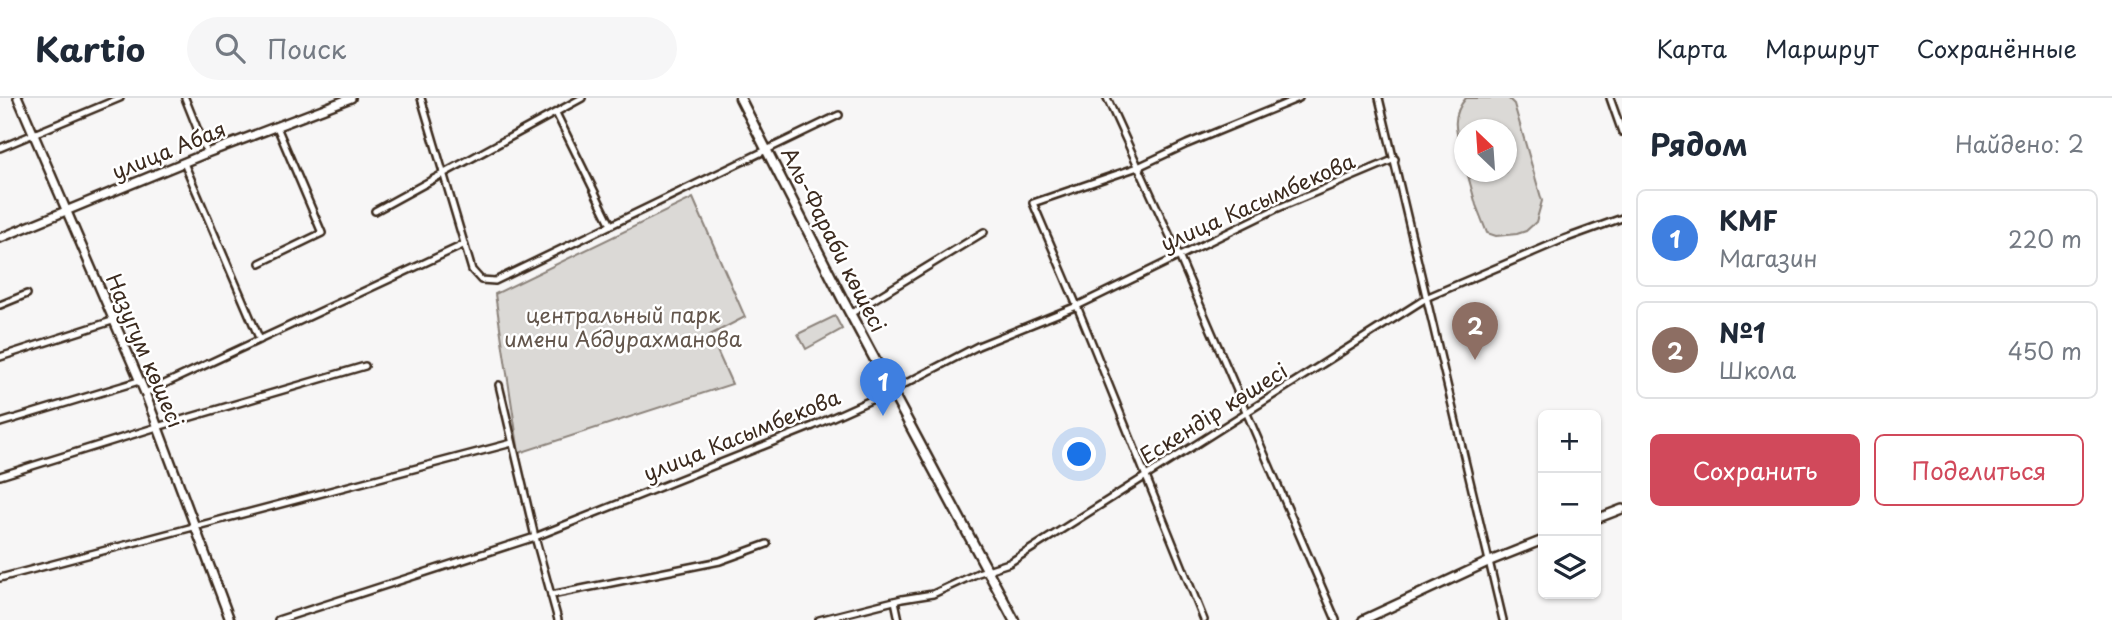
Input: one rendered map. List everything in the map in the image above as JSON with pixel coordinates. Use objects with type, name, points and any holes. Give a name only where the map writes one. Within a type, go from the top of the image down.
[{"type":"main road","name":"Аль-Фараби көшесі","points":[[740,98],[850,314],[1014,620]]},
{"type":"street","name":"Назугум көшесі","points":[[18,98],[145,393],[230,620]]},
{"type":"street","points":[[0,148],[120,98]]},
{"type":"street","points":[[185,98],[208,153]]},
{"type":"street","name":"улица Абая","points":[[0,238],[351,98]]},
{"type":"street","points":[[421,98],[472,270],[481,280],[495,281],[839,115]]},
{"type":"street","points":[[375,211],[582,98]]},
{"type":"street","points":[[1107,98],[1179,256],[1336,620]]},
{"type":"street","points":[[1204,620],[1033,203],[1138,167],[1299,98]]},
{"type":"street","points":[[1379,98],[1503,620]]},
{"type":"street","points":[[1610,98],[1622,132]]},
{"type":"street","points":[[556,113],[611,225]]},
{"type":"street","points":[[260,262],[322,233],[277,127]]},
{"type":"street","name":"улица Касымбекова","points":[[278,620],[535,537],[813,426],[891,391],[978,346],[1077,306],[1276,209],[1395,159]]},
{"type":"street","points":[[184,163],[260,340]]},
{"type":"street","name":"Ескендір көшесі","points":[[819,620],[933,594],[978,573],[1009,563],[1428,297],[1552,244],[1622,218]]},
{"type":"street","points":[[850,314],[984,232]]},
{"type":"street","points":[[145,393],[463,245]]},
{"type":"street","points":[[0,305],[27,294]]},
{"type":"street","points":[[0,357],[112,321]]},
{"type":"street","points":[[0,476],[365,366]]},
{"type":"street","points":[[0,423],[139,380]]},
{"type":"street","points":[[499,385],[558,620]]},
{"type":"street","points":[[0,578],[512,443]]},
{"type":"street","points":[[1601,517],[1622,509]]},
{"type":"street","points":[[1363,620],[1490,561],[1538,542]]},
{"type":"street","points":[[551,595],[720,561],[767,544]]},
{"type":"street","points":[[895,601],[900,620]]},
{"type":"green space","points":[[1466,98],[1508,98],[1514,104],[1542,201],[1536,222],[1526,231],[1496,236],[1487,233],[1470,182],[1517,182],[1517,119],[1456,119]]},
{"type":"green space","name":"центральный парк имени Абдурахманова","points":[[693,198],[745,317],[710,335],[732,384],[519,453],[495,294]]},
{"type":"green space","points":[[835,316],[842,329],[806,349],[798,334]]},
{"type":"place","name":"№1","points":[[1475,360]]},
{"type":"place","name":"KMF","points":[[883,416]]}]
